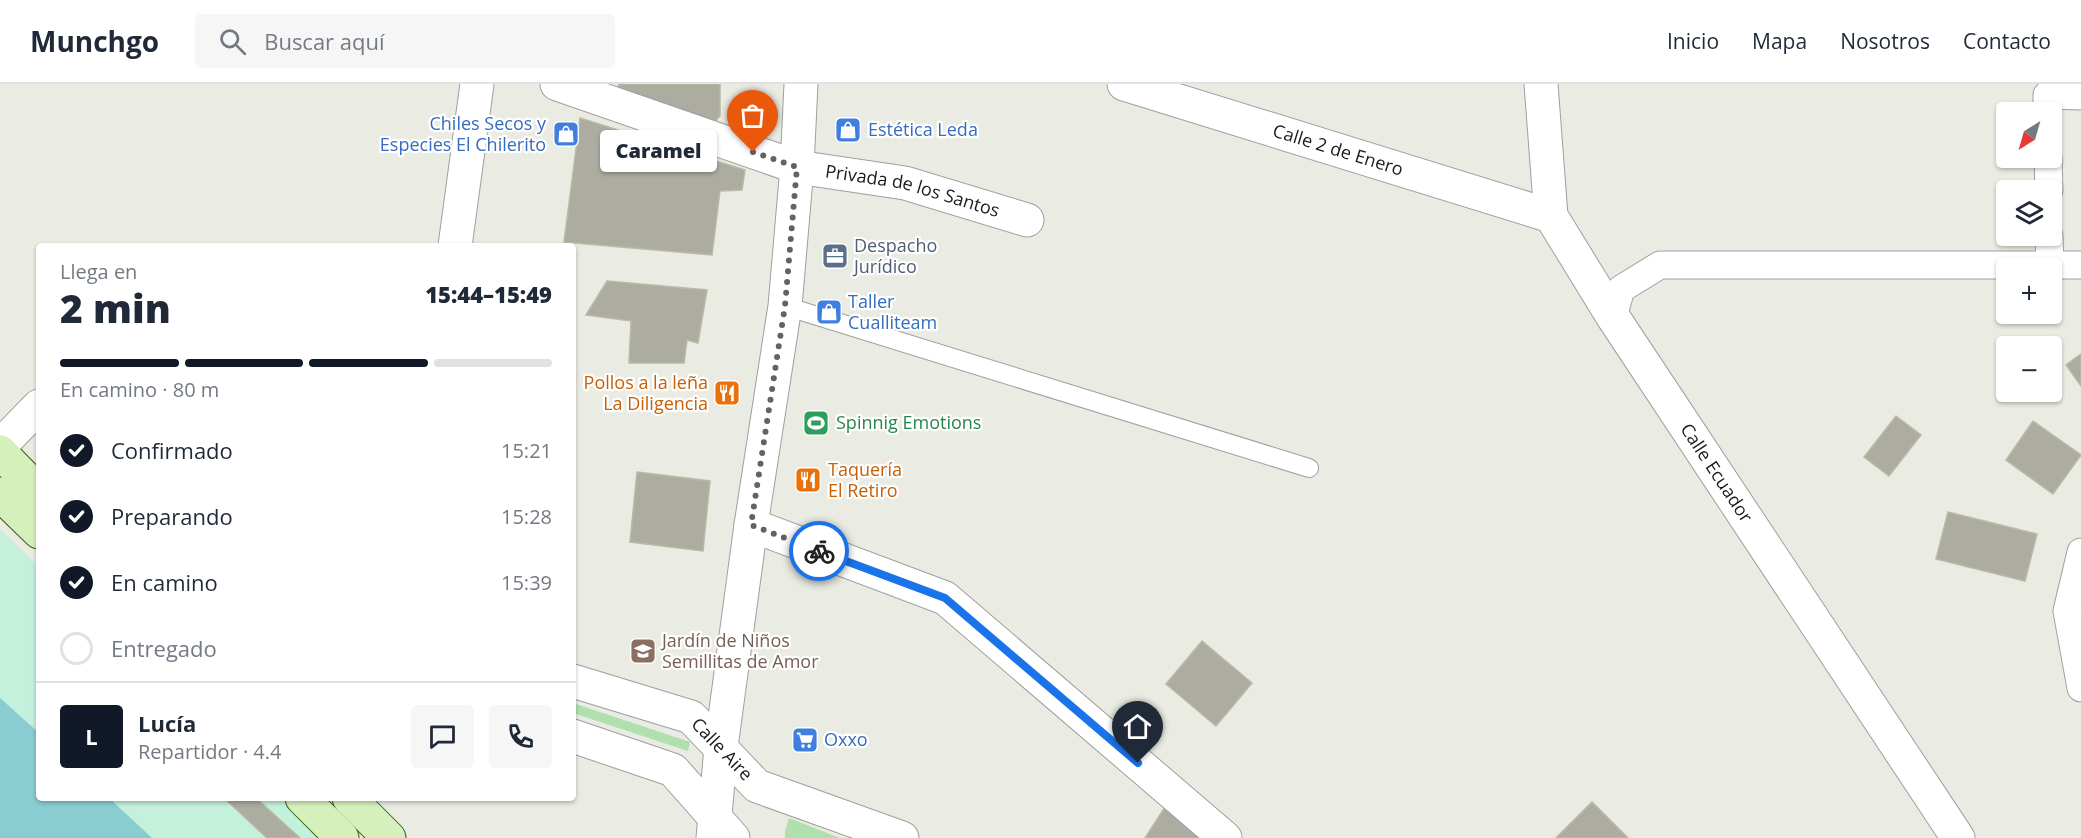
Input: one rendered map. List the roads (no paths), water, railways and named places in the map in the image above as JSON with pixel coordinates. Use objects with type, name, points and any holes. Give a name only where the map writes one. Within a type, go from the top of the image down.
[{"type":"main road","points":[[0,452],[36,489]]},
{"type":"main road","points":[[0,494],[36,529]]},
{"type":"main road","points":[[305,801],[342,838]]},
{"type":"main road","points":[[352,801],[388,838]]},
{"type":"street","points":[[455,243],[477,84]]},
{"type":"street","name":"Privada de los Santos","points":[[557,84],[797,167],[905,183],[1027,220]]},
{"type":"street","points":[[720,831],[721,747],[751,525],[785,306],[797,167],[801,84]]},
{"type":"street","name":"Calle 2 de Enero","points":[[1124,84],[1551,216]]},
{"type":"street","name":"Calle Ecuador","points":[[1541,84],[1551,216],[1613,317],[1958,838]]},
{"type":"street","points":[[2047,102],[2047,95],[2081,96]]},
{"type":"street","points":[[1613,317],[1621,288],[1660,265],[1996,266]]},
{"type":"street","points":[[2062,266],[2081,265]]},
{"type":"street","points":[[0,446],[36,409]]},
{"type":"street","points":[[751,525],[945,598],[1225,838]]},
{"type":"street","points":[[2081,552],[2067,611],[2081,688]]},
{"type":"street","name":"Calle Aire","points":[[576,682],[691,717],[757,786],[902,838]]},
{"type":"street","points":[[576,737],[673,770],[720,831]]},
{"type":"lane","points":[[785,306],[1309,468]]},
{"type":"place","name":"Estética Leda","points":[[848,130]]},
{"type":"place","name":"Chiles Secos y Especies El Chilerito","points":[[566,134]]},
{"type":"place","name":"Caramel","points":[[753,152]]},
{"type":"place","name":"Despacho Jurídico","points":[[835,256]]},
{"type":"place","name":"Taller Cualliteam","points":[[829,312]]},
{"type":"place","name":"Pollos a la leña La Diligencia","points":[[727,393]]},
{"type":"place","name":"Spinnig Emotions","points":[[816,423]]},
{"type":"place","name":"Taquería El Retiro","points":[[808,480]]},
{"type":"place","name":"Jardín de Niños Semillitas de Amor","points":[[643,651]]},
{"type":"place","name":"Oxxo","points":[[805,740]]}]
